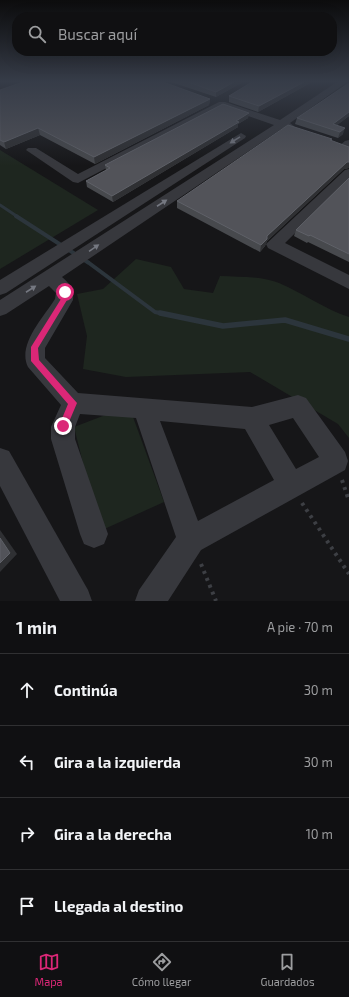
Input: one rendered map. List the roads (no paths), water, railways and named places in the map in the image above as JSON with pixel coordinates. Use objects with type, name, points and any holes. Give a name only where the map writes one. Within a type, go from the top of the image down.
[{"type":"street","points":[[32,150],[78,178],[201,110]]},
{"type":"street","points":[[239,110],[303,132]]},
{"type":"street","points":[[0,309],[53,269],[115,217],[284,110]]},
{"type":"street","points":[[0,288],[53,269],[129,224],[302,110]]},
{"type":"street","points":[[349,173],[274,244],[349,283]]},
{"type":"street","points":[[53,269],[65,292],[64,300],[35,347],[35,361],[73,403],[252,418],[298,406],[336,461],[191,540],[150,601]]},
{"type":"street","points":[[73,403],[63,426],[63,439],[94,534]]},
{"type":"street","points":[[144,408],[191,540]]},
{"type":"street","points":[[252,418],[291,485]]},
{"type":"street","points":[[0,460],[77,601]]},
{"type":"waterway","points":[[0,205],[18,217]]},
{"type":"waterway","points":[[16,216],[89,263],[155,312],[160,313]]},
{"type":"waterway","points":[[160,313],[165,314]]},
{"type":"waterway","points":[[160,313],[223,326],[285,320],[349,339]]}]
